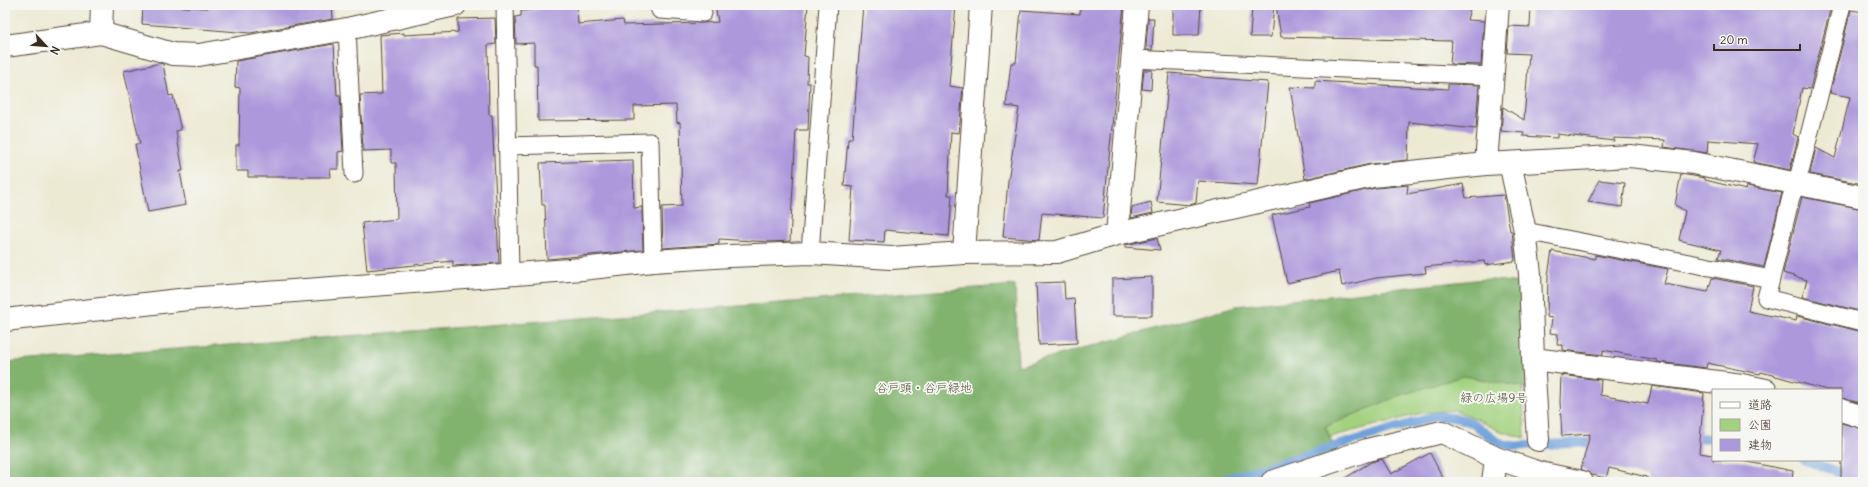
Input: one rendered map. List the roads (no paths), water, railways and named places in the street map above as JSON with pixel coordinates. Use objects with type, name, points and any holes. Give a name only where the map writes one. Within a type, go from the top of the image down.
[{"type":"street","points":[[101,33],[102,5]]},
{"type":"street","points":[[5,46],[101,33],[173,54],[199,55],[347,29],[455,5]]},
{"type":"street","points":[[964,253],[981,5]]},
{"type":"street","points":[[1117,234],[1137,5]]},
{"type":"street","points":[[1486,164],[1498,5]]},
{"type":"street","points":[[5,320],[188,299],[582,269],[653,260],[810,254],[891,258],[964,253],[1057,252],[1117,234],[1373,176],[1486,164],[1630,156],[1694,163],[1863,197]]},
{"type":"street","points":[[1510,163],[1525,231],[1530,274],[1533,359],[1540,473]]},
{"type":"street","points":[[1533,359],[1742,384],[1762,389]]},
{"type":"street","points":[[1842,410],[1863,417]]},
{"type":"street","points":[[1272,482],[1304,477],[1367,450],[1442,432],[1496,458],[1540,473],[1582,482]]},
{"type":"street","points":[[1493,482],[1496,458]]},
{"type":"lane","points":[[505,5],[510,274]]},
{"type":"lane","points":[[658,5],[660,10],[703,13]]},
{"type":"lane","points":[[810,254],[828,5]]},
{"type":"lane","points":[[1842,5],[1797,183],[1790,197],[1766,298],[1863,322]]},
{"type":"lane","points":[[347,29],[354,174]]},
{"type":"lane","points":[[1132,59],[1493,76]]},
{"type":"lane","points":[[507,146],[650,142],[653,260]]},
{"type":"lane","points":[[1525,231],[1771,279]]},
{"type":"waterway","points":[[1215,482],[1436,416],[1466,420],[1501,443],[1508,445],[1516,446],[1600,442]]},
{"type":"waterway","points":[[1688,438],[1712,438]]},
{"type":"waterway","points":[[1807,461],[1863,482]]},
{"type":"park label","name":"谷戸頭・谷戸緑地","points":[[924,387]]},
{"type":"park label","name":"緑の広場9号","points":[[1494,397]]}]
